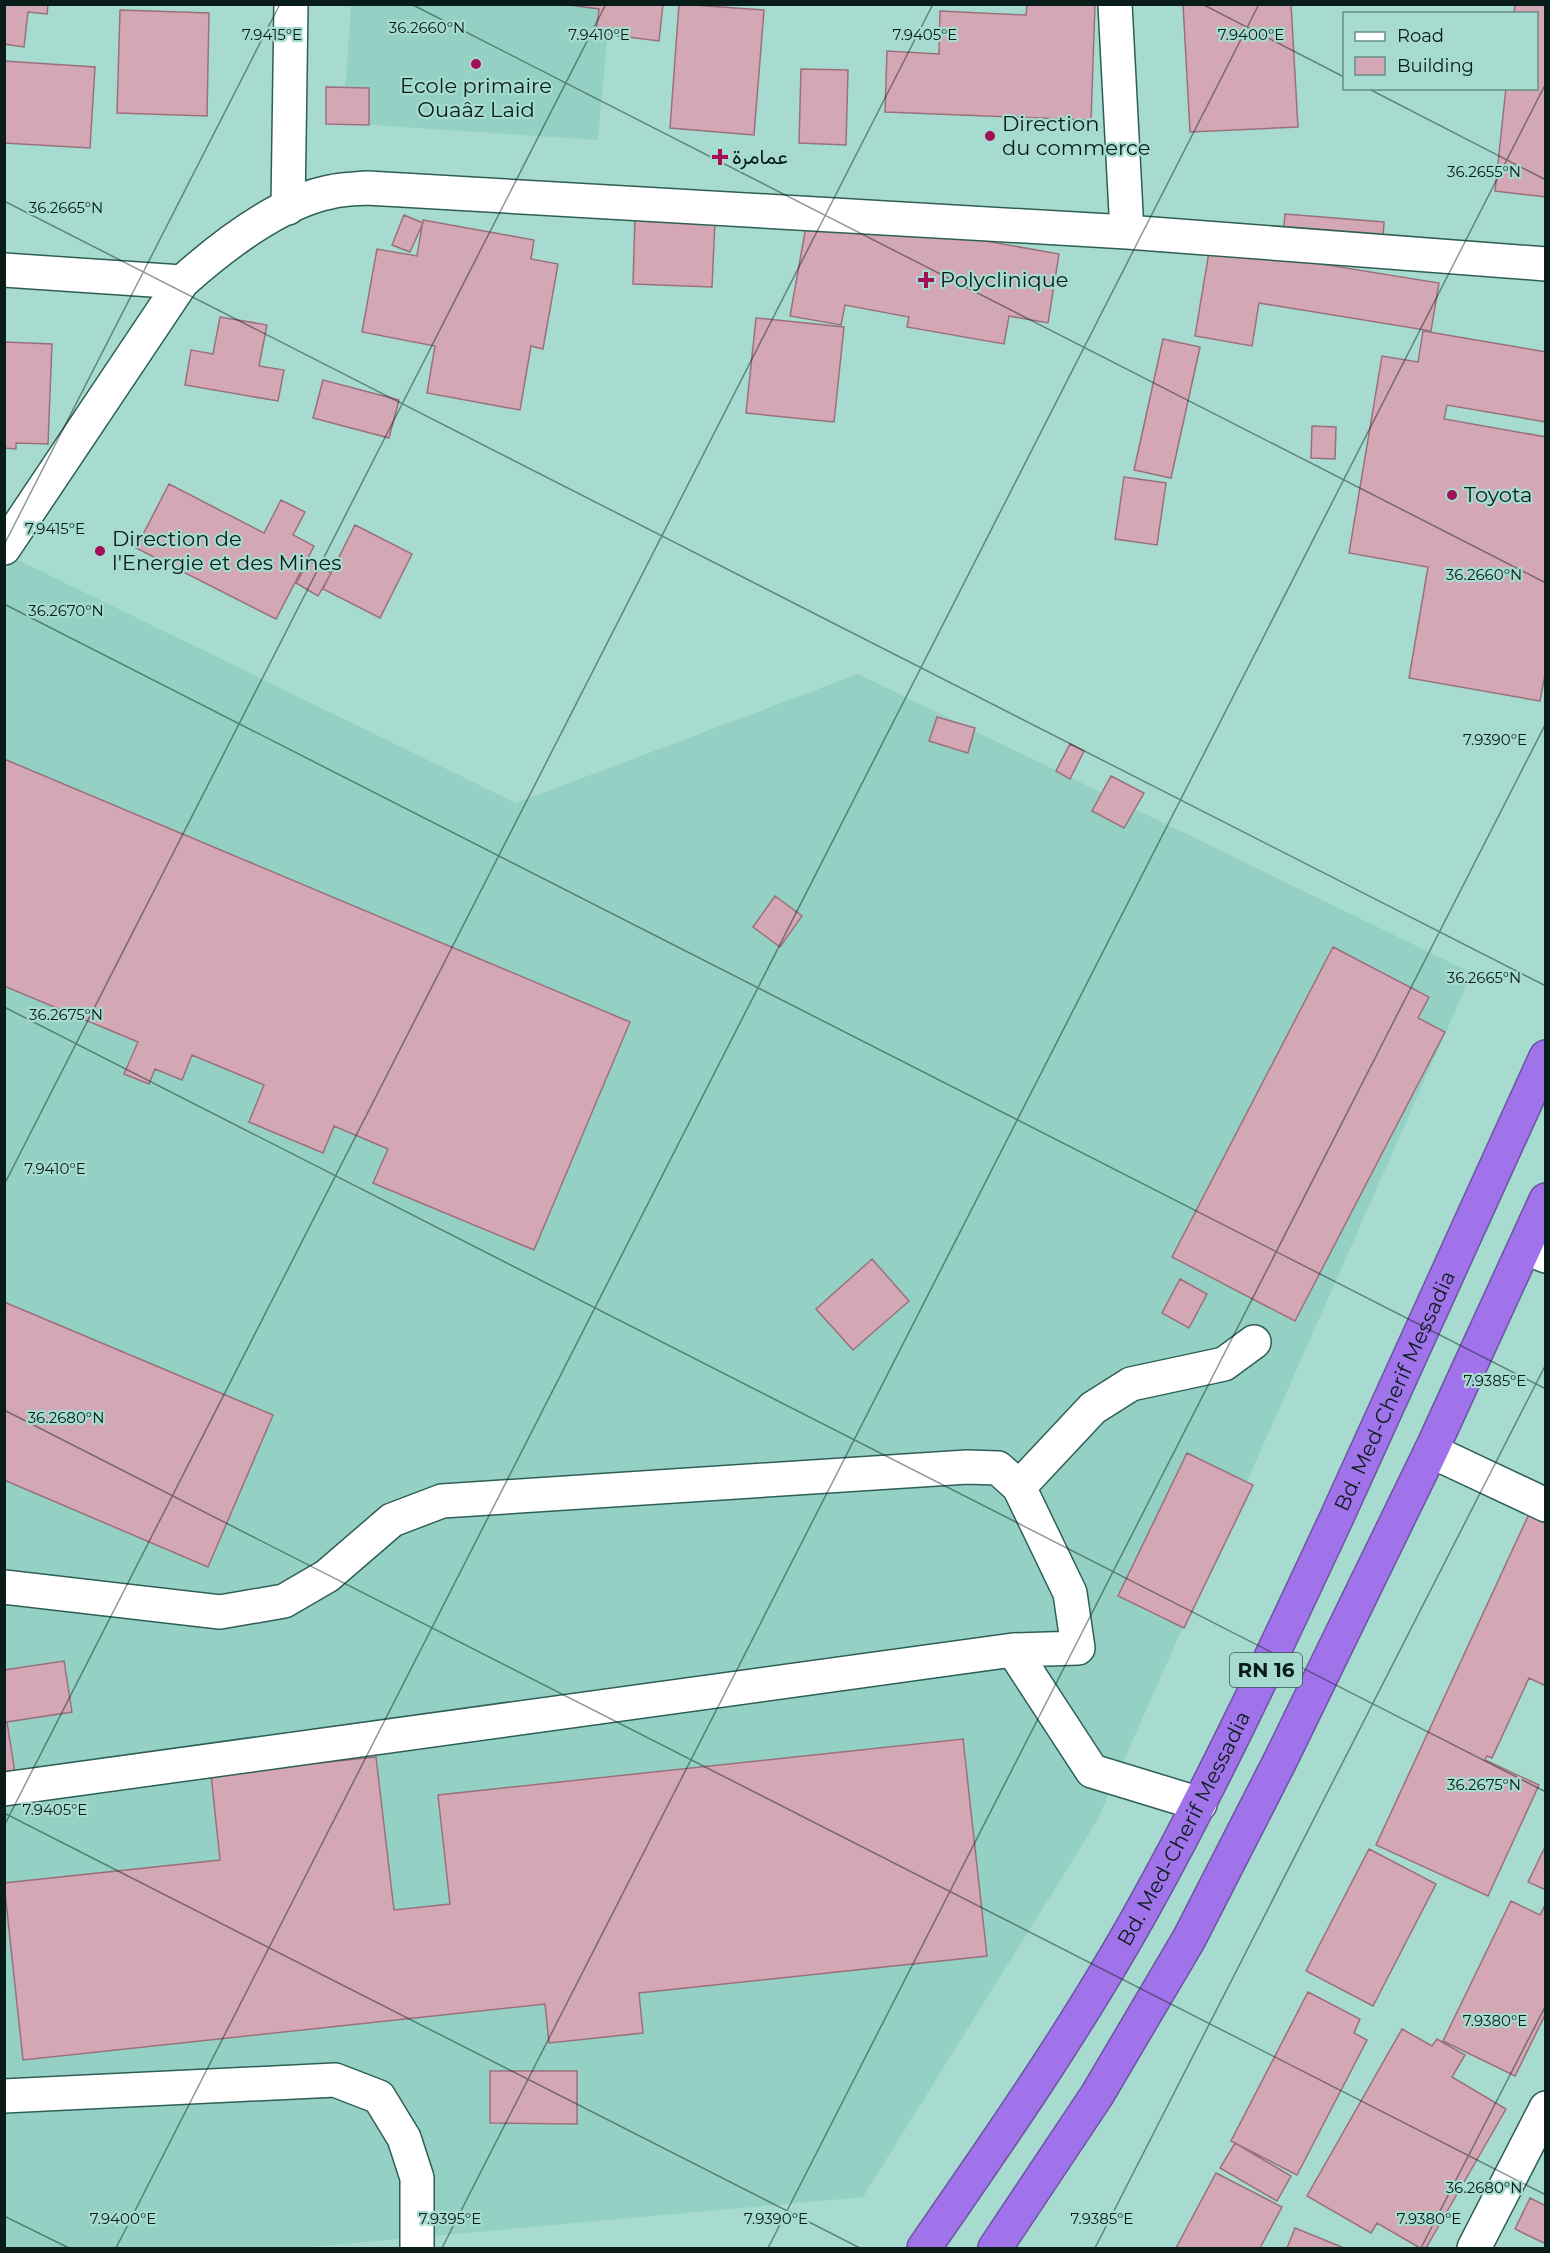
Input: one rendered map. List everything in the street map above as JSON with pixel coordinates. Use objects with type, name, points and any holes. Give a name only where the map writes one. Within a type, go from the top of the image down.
[{"type":"highway","name":"Bd. Med-Cherif Messadia","points":[[924,2248],[1047,2071],[1143,1909],[1200,1804],[1281,1639],[1441,1294],[1545,1057]]},
{"type":"highway","name":"RN 16","points":[[995,2248],[1096,2095],[1190,1939],[1431,1451],[1481,1336],[1536,1252],[1545,1200]]},
{"type":"street","points":[[288,208],[291,4]]},
{"type":"street","points":[[1115,4],[1128,232]]},
{"type":"street","points":[[4,549],[182,282],[218,250],[251,228],[288,208],[329,192],[367,188],[1128,232],[1545,264]]},
{"type":"street","points":[[4,270],[182,282]]},
{"type":"street","points":[[1019,1487],[1093,1408],[1131,1384],[1224,1364],[1254,1342]]},
{"type":"street","points":[[1431,1451],[1545,1505]]},
{"type":"street","points":[[4,1587],[220,1612],[284,1601],[327,1576],[392,1520],[442,1501],[967,1467],[998,1468],[1019,1487],[1070,1593],[1078,1648],[1013,1650],[4,1789]]},
{"type":"street","points":[[1013,1650],[1092,1771],[1200,1804]]},
{"type":"street","points":[[4,2096],[335,2080],[379,2097],[404,2138],[417,2178],[417,2248]]},
{"type":"street","points":[[1474,2248],[1545,2109]]},
{"type":"shaded area","name":"Ecole primaire Ouaâz Laid","points":[[351,5],[610,5],[598,140],[343,123]]},
{"type":"shaded area","points":[[14,558],[516,803],[858,674],[1472,973],[1097,1821],[863,2197],[299,2248],[5,2248],[4,572]]},
{"type":"building","points":[[4,4],[48,4],[47,14],[28,12],[24,47],[4,44]]},
{"type":"building","points":[[663,4],[659,41],[596,33],[599,9],[569,5]]},
{"type":"building","points":[[679,4],[764,10],[754,135],[670,128]]},
{"type":"building","points":[[1027,4],[1095,4],[1091,120],[885,112],[887,51],[939,54],[940,11],[1026,15]]},
{"type":"building","points":[[1183,4],[1291,4],[1298,127],[1190,132]]},
{"type":"building","points":[[1515,4],[1546,4],[1546,197],[1495,191],[1506,90],[1538,90],[1538,12],[1514,12]]},
{"type":"building","points":[[120,10],[209,13],[207,116],[117,113]]},
{"type":"building","points":[[4,61],[95,67],[90,148],[4,143]]},
{"type":"building","points":[[801,69],[848,70],[846,145],[799,143]]},
{"type":"building","points":[[326,87],[369,88],[369,125],[326,124]]},
{"type":"building","name":"Polyclinique","points":[[810,204],[935,232],[1059,254],[1048,323],[1009,316],[1004,344],[907,327],[909,317],[845,305],[841,325],[790,316]]},
{"type":"building","points":[[1285,214],[1384,222],[1381,267],[1281,258]]},
{"type":"building","points":[[404,215],[423,223],[410,252],[392,245]]},
{"type":"building","points":[[635,217],[715,221],[712,287],[633,284]]},
{"type":"building","points":[[423,220],[534,240],[531,259],[558,264],[543,349],[531,346],[520,410],[427,393],[435,346],[362,332],[377,249],[417,256]]},
{"type":"building","points":[[1210,246],[1439,283],[1431,331],[1259,303],[1252,346],[1195,336]]},
{"type":"building","points":[[220,317],[267,325],[259,366],[284,370],[278,401],[185,385],[191,350],[213,354]]},
{"type":"building","points":[[756,318],[844,327],[834,422],[746,413]]},
{"type":"building","name":"Toyota","points":[[1423,331],[1546,352],[1546,422],[1447,405],[1444,419],[1546,437],[1546,669],[1540,701],[1409,678],[1428,567],[1349,553],[1382,356],[1418,362]]},
{"type":"building","points":[[1163,339],[1200,347],[1171,478],[1134,470]]},
{"type":"building","points":[[4,342],[52,344],[48,444],[16,443],[16,449],[4,448]]},
{"type":"building","points":[[323,380],[399,400],[389,438],[313,418]]},
{"type":"building","points":[[1312,426],[1336,427],[1335,459],[1311,458]]},
{"type":"building","points":[[1124,477],[1166,483],[1157,545],[1115,539]]},
{"type":"building","points":[[169,484],[264,533],[281,500],[305,512],[293,535],[314,546],[276,619],[136,548]]},
{"type":"building","points":[[355,525],[412,554],[380,618],[323,589]]},
{"type":"building","points":[[309,561],[331,573],[318,596],[296,583]]},
{"type":"building","points":[[937,717],[975,728],[968,753],[929,741]]},
{"type":"building","points":[[1070,744],[1084,751],[1070,779],[1056,771]]},
{"type":"building","points":[[4,759],[630,1022],[534,1250],[373,1183],[388,1149],[334,1126],[323,1153],[249,1122],[264,1085],[192,1055],[182,1080],[155,1069],[149,1084],[124,1074],[138,1042],[4,986]]},
{"type":"building","points":[[1111,776],[1144,793],[1124,828],[1092,811]]},
{"type":"building","points":[[775,896],[802,916],[780,947],[753,927]]},
{"type":"building","points":[[1333,947],[1429,997],[1418,1018],[1445,1032],[1295,1321],[1172,1257]]},
{"type":"building","points":[[872,1259],[909,1301],[853,1350],[816,1309]]},
{"type":"building","points":[[1180,1279],[1207,1294],[1189,1328],[1162,1313]]},
{"type":"building","points":[[4,1302],[273,1415],[208,1567],[4,1480]]},
{"type":"building","points":[[1187,1453],[1253,1485],[1184,1628],[1118,1596]]},
{"type":"building","points":[[1535,1501],[1546,1506],[1546,1686],[1529,1678],[1492,1758],[1487,1756],[1485,1760],[1539,1785],[1488,1896],[1376,1845]]},
{"type":"building","points":[[64,1661],[72,1712],[7,1722],[15,1773],[4,1774],[4,1670]]},
{"type":"building","points":[[963,1739],[987,1956],[639,1993],[643,2033],[549,2043],[545,2004],[23,2060],[4,1883],[220,1860],[211,1774],[376,1757],[394,1910],[450,1904],[438,1795]]},
{"type":"building","points":[[1546,1845],[1546,1890],[1528,1882]]},
{"type":"building","points":[[1369,1849],[1436,1884],[1373,2006],[1306,1971]]},
{"type":"building","points":[[1511,1901],[1540,1915],[1546,1903],[1546,2013],[1515,2076],[1443,2041]]},
{"type":"building","points":[[1308,1992],[1360,2019],[1354,2033],[1367,2040],[1297,2175],[1231,2141]]},
{"type":"building","points":[[1402,2029],[1432,2046],[1437,2039],[1465,2055],[1452,2077],[1506,2109],[1426,2248],[1420,2248],[1377,2223],[1371,2233],[1307,2196]]},
{"type":"building","points":[[490,2071],[577,2071],[577,2124],[490,2123]]},
{"type":"building","points":[[1235,2143],[1291,2176],[1277,2201],[1220,2168]]},
{"type":"building","points":[[1216,2173],[1282,2207],[1260,2248],[1176,2248]]},
{"type":"building","points":[[1530,2198],[1546,2206],[1546,2244],[1515,2229]]},
{"type":"building","points":[[1295,2228],[1344,2248],[1287,2248]]},
{"type":"place","name":"Ecole primaire Ouaâz Laid","points":[[476,64]]},
{"type":"place","name":"Direction du commerce","points":[[990,136]]},
{"type":"place","name":"عمامرة","points":[[720,157]]},
{"type":"place","name":"Polyclinique","points":[[926,280]]},
{"type":"place","name":"Toyota","points":[[1452,495]]},
{"type":"place","name":"Direction de l'Energie et des Mines","points":[[100,551]]}]
